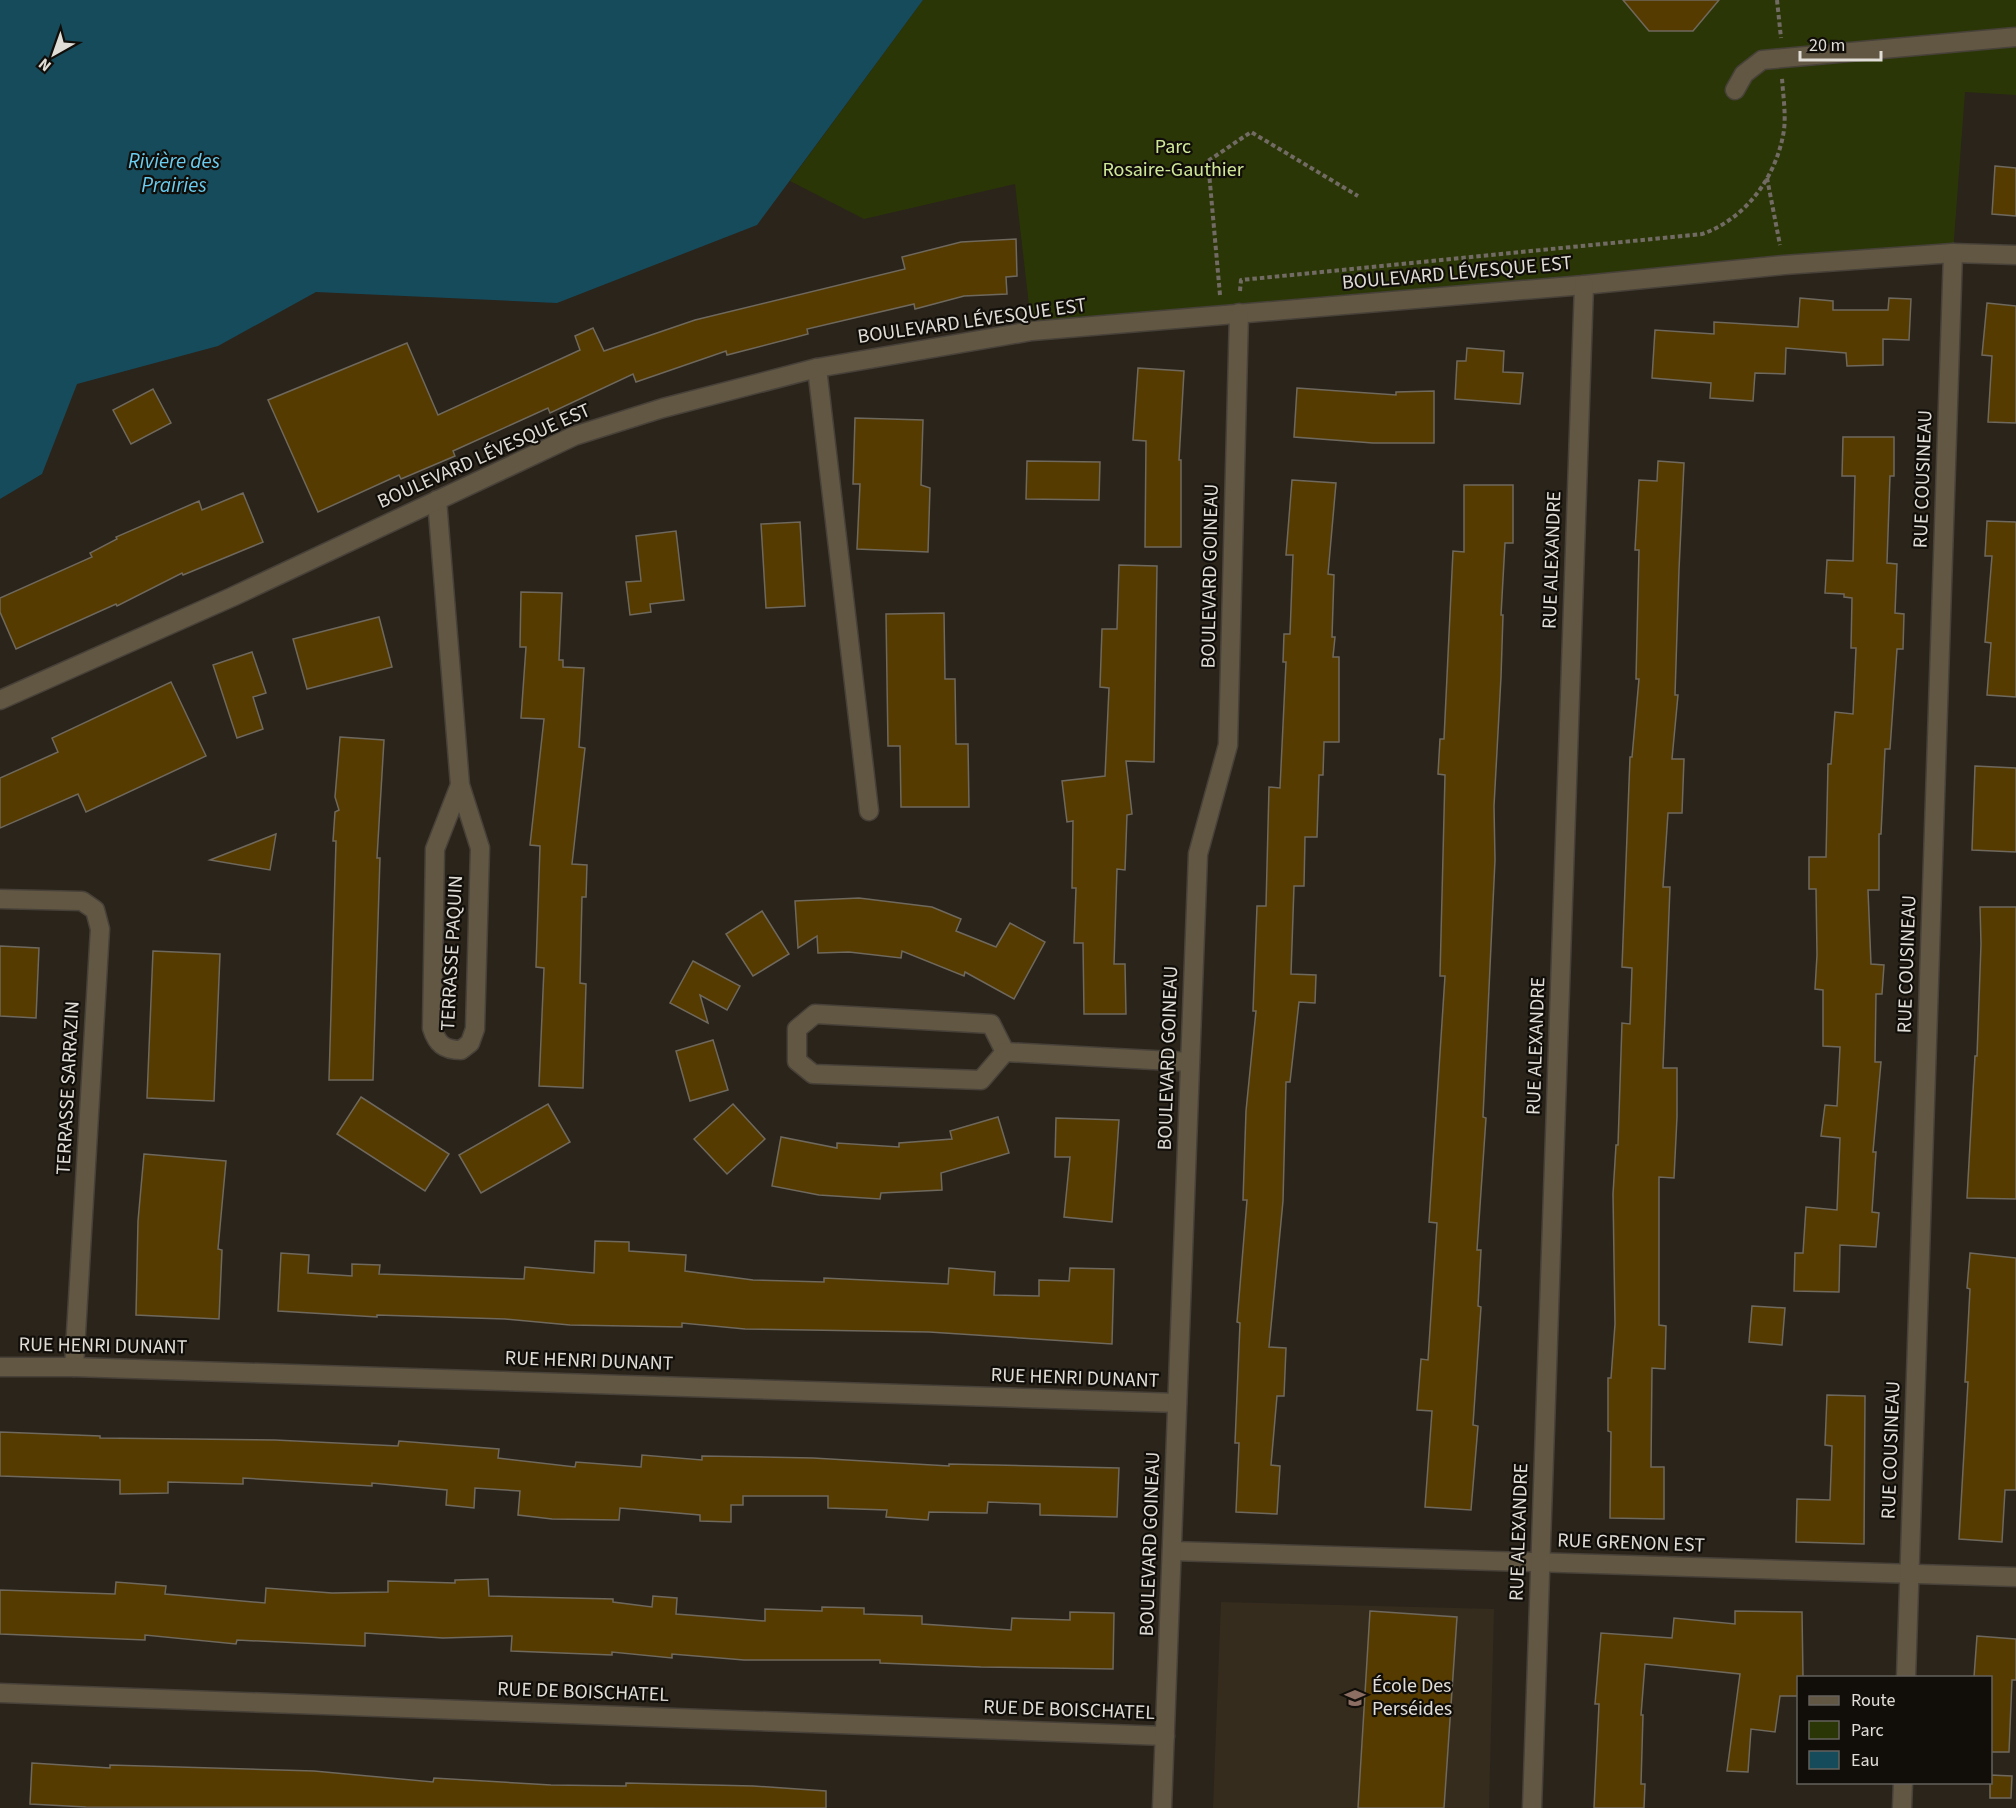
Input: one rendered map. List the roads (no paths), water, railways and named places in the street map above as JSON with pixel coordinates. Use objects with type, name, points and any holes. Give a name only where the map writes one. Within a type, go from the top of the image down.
[{"type":"street","points":[[1735,90],[1744,74],[1762,60],[2016,37]]},
{"type":"street","name":"BOULEVARD LÉVESQUE EST","points":[[0,700],[232,597],[574,436],[663,408],[817,368],[1032,331],[1584,285],[1784,265],[1953,253],[2016,255]]},
{"type":"street","name":"RUE COUSINEAU","points":[[1906,1676],[1953,253]]},
{"type":"street","name":"RUE ALEXANDRE","points":[[1532,1808],[1584,285]]},
{"type":"street","name":"BOULEVARD GOINEAU","points":[[1162,1808],[1198,854],[1228,745],[1230,314]]},
{"type":"street","points":[[817,368],[869,811]]},
{"type":"street","name":"TERRASSE PAQUIN","points":[[437,500],[460,785],[480,848],[475,1029],[470,1042],[461,1050],[448,1050],[436,1041],[432,1028],[435,849],[460,785]]},
{"type":"street","name":"TERRASSE SARRAZIN","points":[[0,899],[82,901],[95,910],[100,928],[74,1367]]},
{"type":"street","points":[[815,1014],[991,1024],[1005,1052],[981,1080],[813,1074],[797,1061],[797,1029],[815,1014]]},
{"type":"street","points":[[1005,1052],[1190,1062]]},
{"type":"street","name":"RUE HENRI DUNANT","points":[[0,1367],[74,1367],[1177,1404]]},
{"type":"street","name":"RUE GRENON EST","points":[[1172,1551],[2016,1577]]},
{"type":"street","name":"RUE DE BOISCHATEL","points":[[0,1693],[1165,1736]]},
{"type":"street","points":[[1902,1808],[1903,1784]]},
{"type":"water","name":"Rivière des Prairies","points":[[0,0],[923,0],[757,225],[557,303],[316,292],[218,346],[77,384],[42,474],[0,499]]},
{"type":"place","name":"École Des Perséides","points":[[1355,1698]]},
{"type":"park label","name":"Parc Rosaire-Gauthier","points":[[1173,158]]}]
